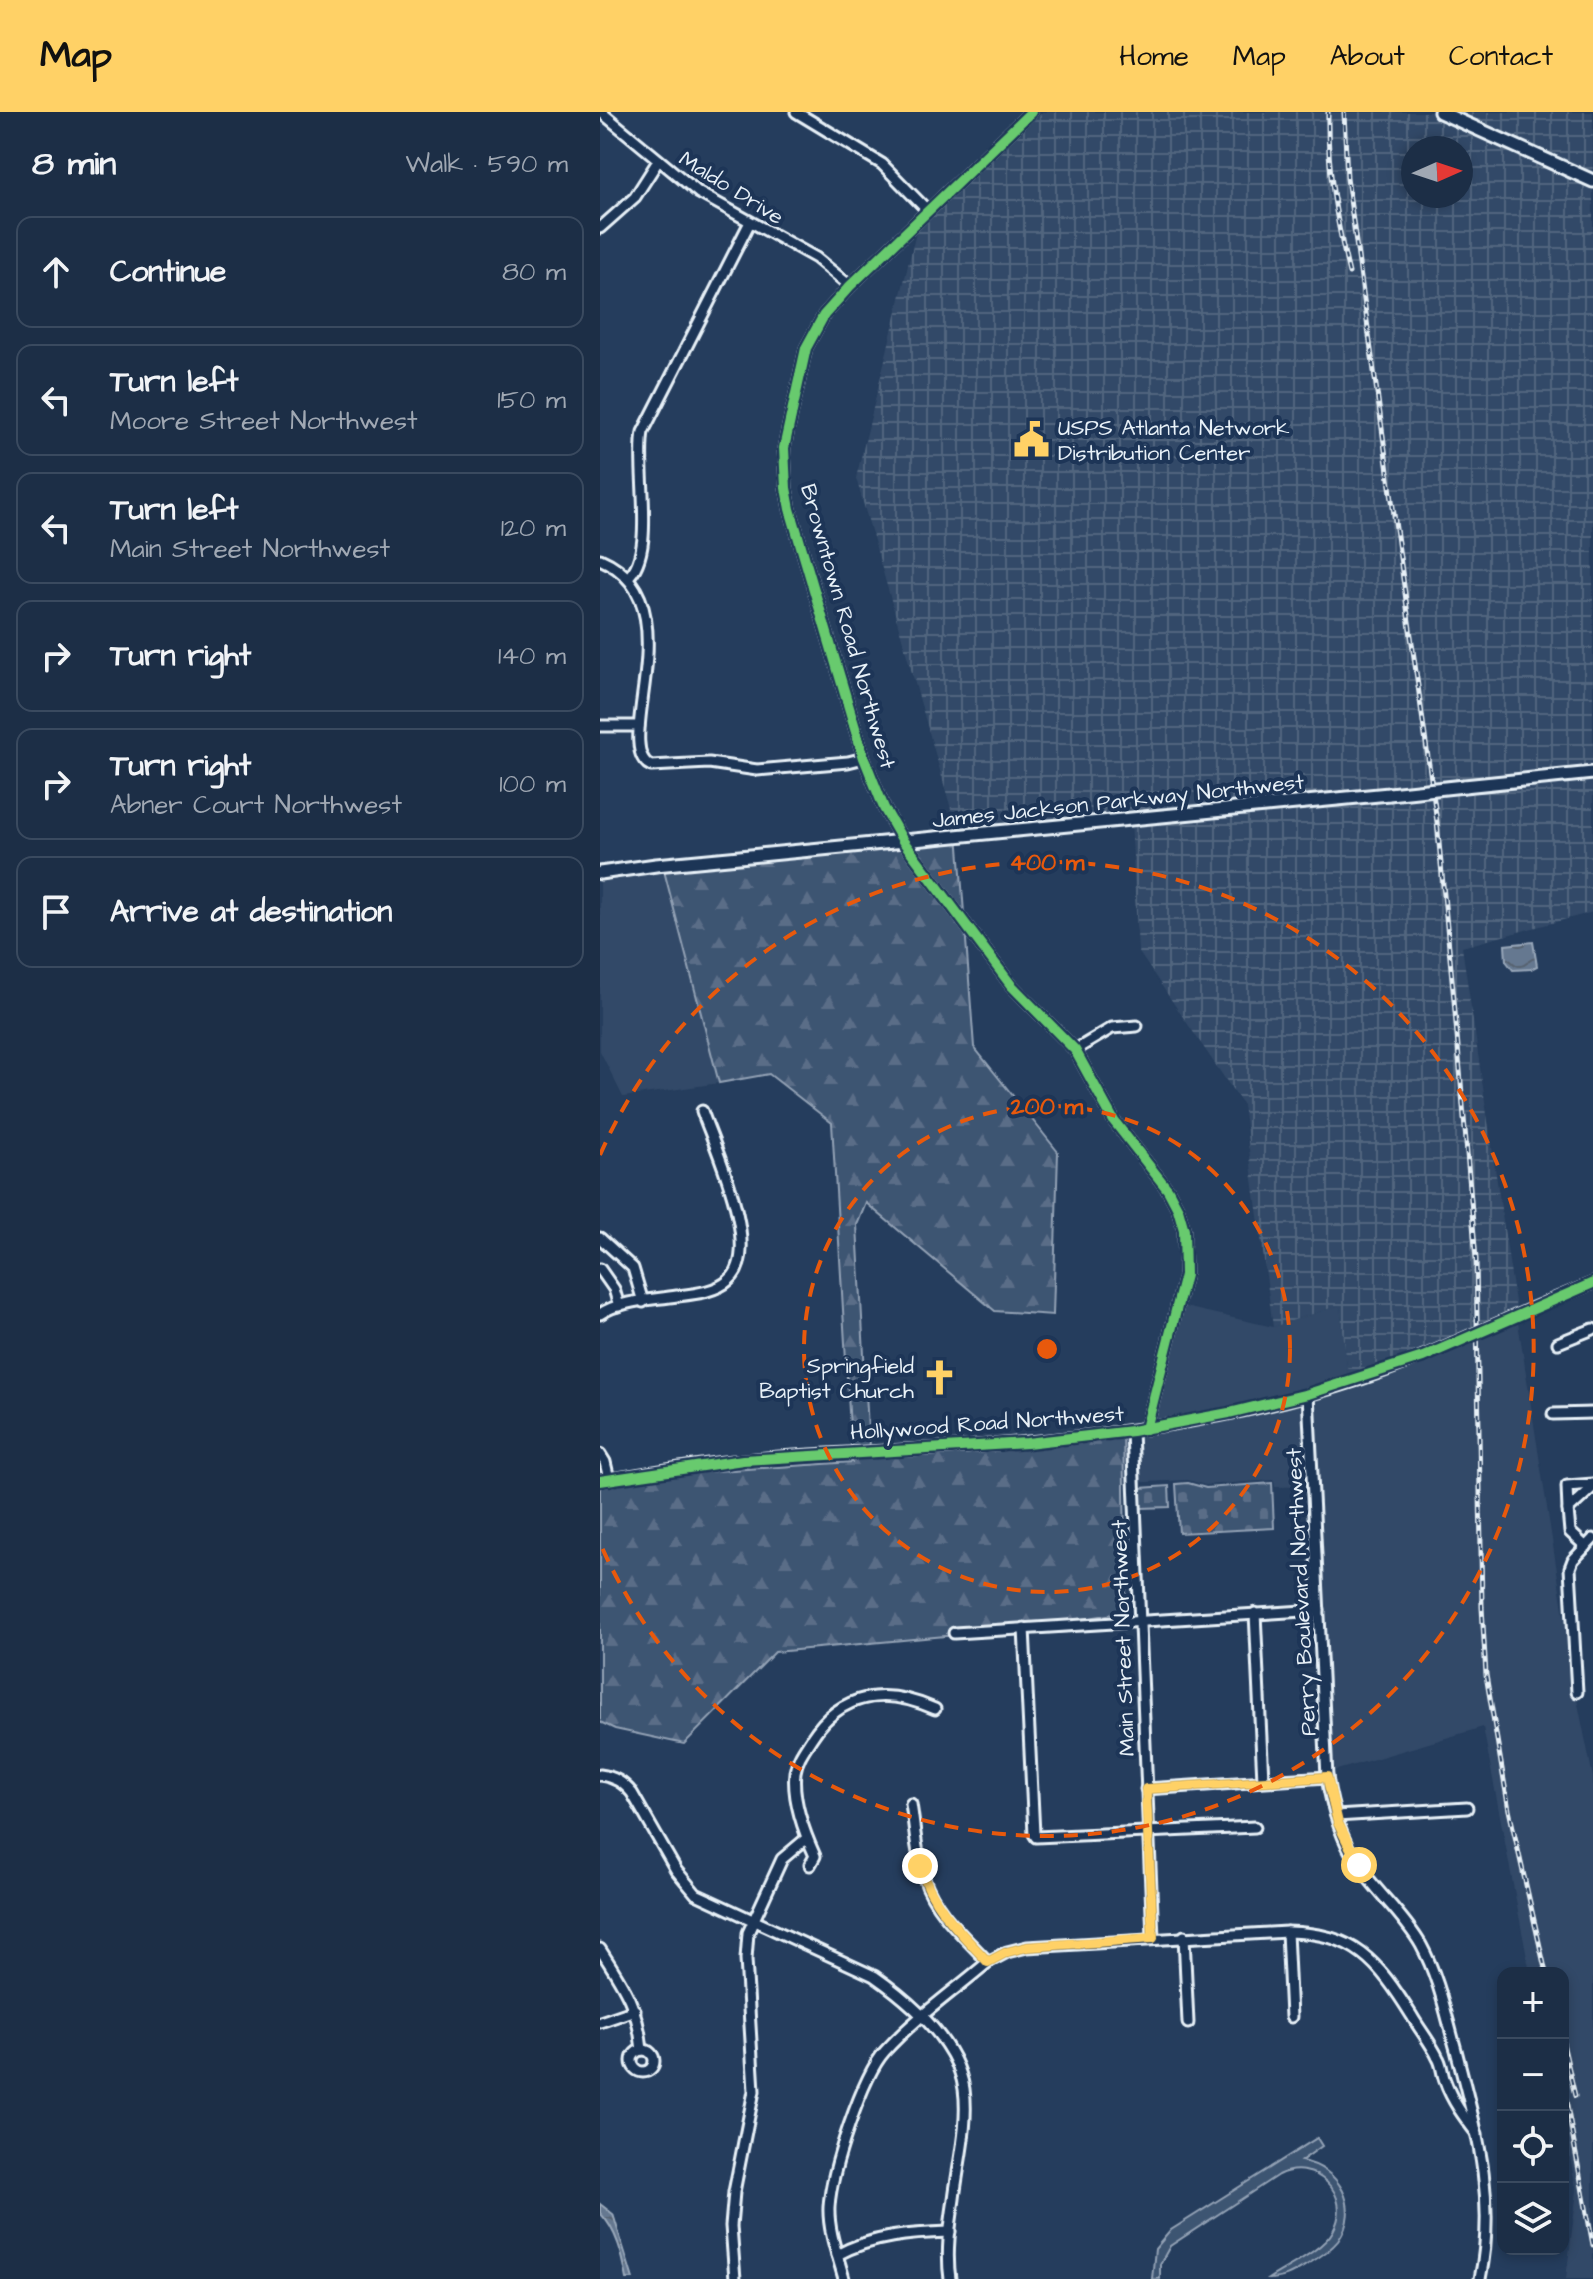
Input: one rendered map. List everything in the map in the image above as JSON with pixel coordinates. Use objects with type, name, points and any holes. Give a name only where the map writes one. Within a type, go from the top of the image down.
[{"type":"main road","points":[[1440,112],[1593,181]]},
{"type":"main road","name":"James Jackson Parkway Northwest","points":[[600,873],[1593,773]]},
{"type":"street","name":"Maldo Drive","points":[[601,112],[699,193],[816,258],[850,286]]},
{"type":"street","points":[[796,112],[882,164],[928,211]]},
{"type":"street","name":"Browntown Road Northwest","points":[[1031,112],[850,286],[824,315],[806,348],[787,428],[784,467],[790,509],[864,758],[884,808],[903,841],[1011,985],[1075,1050],[1114,1121],[1168,1190],[1184,1230],[1185,1275],[1146,1429]]},
{"type":"street","points":[[600,228],[635,197],[658,161]]},
{"type":"street","points":[[627,578],[638,566],[643,545],[639,453],[643,432],[750,222]]},
{"type":"street","points":[[600,559],[627,578],[641,601],[648,628],[639,726],[641,757],[645,763],[651,766],[721,764],[757,770],[864,758]]},
{"type":"street","points":[[600,726],[639,726]]},
{"type":"street","points":[[1075,1050],[1112,1028],[1137,1026]]},
{"type":"street","points":[[600,1314],[619,1306],[713,1289],[730,1280],[738,1269],[741,1245],[739,1214],[702,1111]]},
{"type":"street","points":[[600,1238],[633,1268],[643,1302]]},
{"type":"street","points":[[600,1269],[614,1289],[619,1306]]},
{"type":"street","name":"Hollywood Road Northwest","points":[[605,1480],[743,1460],[1027,1443],[1146,1429],[1229,1413],[1382,1372],[1593,1283]]},
{"type":"street","points":[[1558,1343],[1593,1329]]},
{"type":"street","name":"Perry Boulevard Northwest","points":[[1308,1394],[1327,1777],[1336,1816],[1348,1848],[1421,1945],[1441,1993],[1477,2134],[1487,2192],[1486,2238],[1480,2279]]},
{"type":"street","points":[[1553,1414],[1593,1413]]},
{"type":"street","name":"Main Street Northwest","points":[[1132,1431],[1153,1938]]},
{"type":"street","points":[[600,1454],[605,1462],[605,1480]]},
{"type":"street","points":[[1577,1692],[1570,1568],[1590,1543],[1570,1532],[1567,1486],[1593,1486]]},
{"type":"street","points":[[1568,1510],[1593,1486]]},
{"type":"street","points":[[954,1633],[1319,1610]]},
{"type":"street","points":[[1255,1613],[1263,1780]]},
{"type":"street","points":[[1024,1628],[1034,1834],[1041,1838],[1255,1827]]},
{"type":"street","points":[[810,1865],[815,1856],[807,1838],[794,1782],[796,1768],[800,1756],[832,1713],[869,1697],[882,1696],[906,1697],[935,1709]]},
{"type":"street","points":[[600,1775],[613,1777],[632,1793],[687,1885],[707,1901],[874,1976],[899,1994],[950,2052],[964,2087],[965,2111],[950,2232],[950,2279]]},
{"type":"street","points":[[1146,1789],[1327,1777]]},
{"type":"street","points":[[911,1804],[920,1866],[930,1894],[988,1962]]},
{"type":"street","points":[[1336,1816],[1467,1808]]},
{"type":"street","points":[[735,2279],[731,2226],[734,2192],[754,2091],[746,1959],[748,1933],[782,1859],[807,1838]]},
{"type":"street","points":[[1287,1932],[1291,2017]]},
{"type":"street","points":[[844,2279],[830,2228],[829,2205],[865,2080],[885,2051],[988,1962],[1007,1952],[1027,1947],[1287,1932],[1314,1932],[1349,1943],[1367,1955],[1395,1988],[1439,2058],[1451,2096],[1477,2134]]},
{"type":"street","points":[[1184,1936],[1188,2023]]},
{"type":"street","points":[[600,1949],[625,1987],[635,2010],[640,2024],[642,2050]]},
{"type":"street","points":[[600,2022],[635,2010]]},
{"type":"street","points":[[1439,2058],[1457,2055]]},
{"type":"street","points":[[837,2255],[850,2248],[903,2235],[950,2232]]},
{"type":"shaded area","points":[[1043,112],[1593,112],[1593,912],[1462,947],[1519,1329],[1501,1329],[1439,1355],[1349,1383],[1340,1305],[1273,1327],[1243,1105],[1138,951],[1131,819],[958,833],[856,478],[916,233]]},
{"type":"shaded area","points":[[662,863],[719,1083],[623,1097],[600,1051],[600,868]]},
{"type":"shaded area","points":[[1176,1305],[1273,1327],[1340,1305],[1349,1383],[1439,1355],[1501,1329],[1519,1329],[1577,1699],[1593,1777],[1593,2279],[1566,2279],[1577,2191],[1569,2153],[1569,1967],[1529,1967],[1483,1727],[1330,1772],[1319,1486],[1275,1487],[1274,1480],[1205,1485],[1188,1480],[1125,1483],[1123,1427],[1142,1426]]},
{"type":"green space","points":[[958,833],[974,1047],[1058,1152],[1053,1315],[995,1311],[866,1203],[857,1225],[869,1448],[932,1447],[1123,1427],[1126,1612],[1020,1629],[775,1652],[684,1744],[615,1729],[600,1722],[600,1479],[852,1462],[832,1123],[769,1074],[719,1083],[662,863]]},
{"type":"green space","points":[[1188,1483],[1206,1488],[1272,1483],[1274,1528],[1179,1533],[1176,1484]]},
{"type":"green space","points":[[1169,1486],[1170,1507],[1141,1508],[1140,1488]]},
{"type":"green space","points":[[1317,2138],[1322,2146],[1301,2161],[1326,2171],[1343,2190],[1347,2202],[1345,2228],[1331,2248],[1293,2273],[1268,2279],[1321,2245],[1333,2231],[1338,2217],[1338,2204],[1327,2182],[1305,2171],[1292,2171],[1278,2175],[1170,2246],[1160,2264],[1160,2279],[1152,2279],[1155,2249],[1171,2230]]},
{"type":"water","points":[[1533,942],[1537,966],[1513,970],[1506,961],[1505,945]]},
{"type":"water","points":[[600,2204],[613,2214],[633,2279],[627,2279],[618,2244],[611,2227],[600,2213]]},
{"type":"railway","points":[[1328,112],[1333,193],[1349,273]]},
{"type":"railway","points":[[1344,112],[1347,178],[1437,822],[1454,1000],[1476,1259],[1486,1675],[1509,1810],[1545,1967]]},
{"type":"railway","points":[[1569,2070],[1575,2096]]},
{"type":"railway","points":[[1568,2111],[1593,2245]]},
{"type":"cycle path","points":[[1031,112],[850,286],[824,315],[806,348],[784,448],[786,488],[864,758],[884,808],[903,841],[1011,985],[1075,1050],[1114,1121],[1168,1190],[1178,1209],[1184,1230],[1185,1275],[1146,1429]]},
{"type":"cycle path","points":[[600,1481],[743,1460],[1027,1443],[1132,1431],[1229,1413],[1308,1394],[1423,1357],[1593,1283]]},
{"type":"place","name":"USPS Atlanta Network Distribution Center","points":[[1032,440]]},
{"type":"place","name":"Springfield Baptist Church","points":[[940,1378]]},
{"type":"route","points":[[920,1866],[930,1894],[944,1914],[988,1962],[1007,1952],[1027,1947],[1153,1938],[1146,1789],[1327,1777],[1338,1823],[1359,1865]]}]
